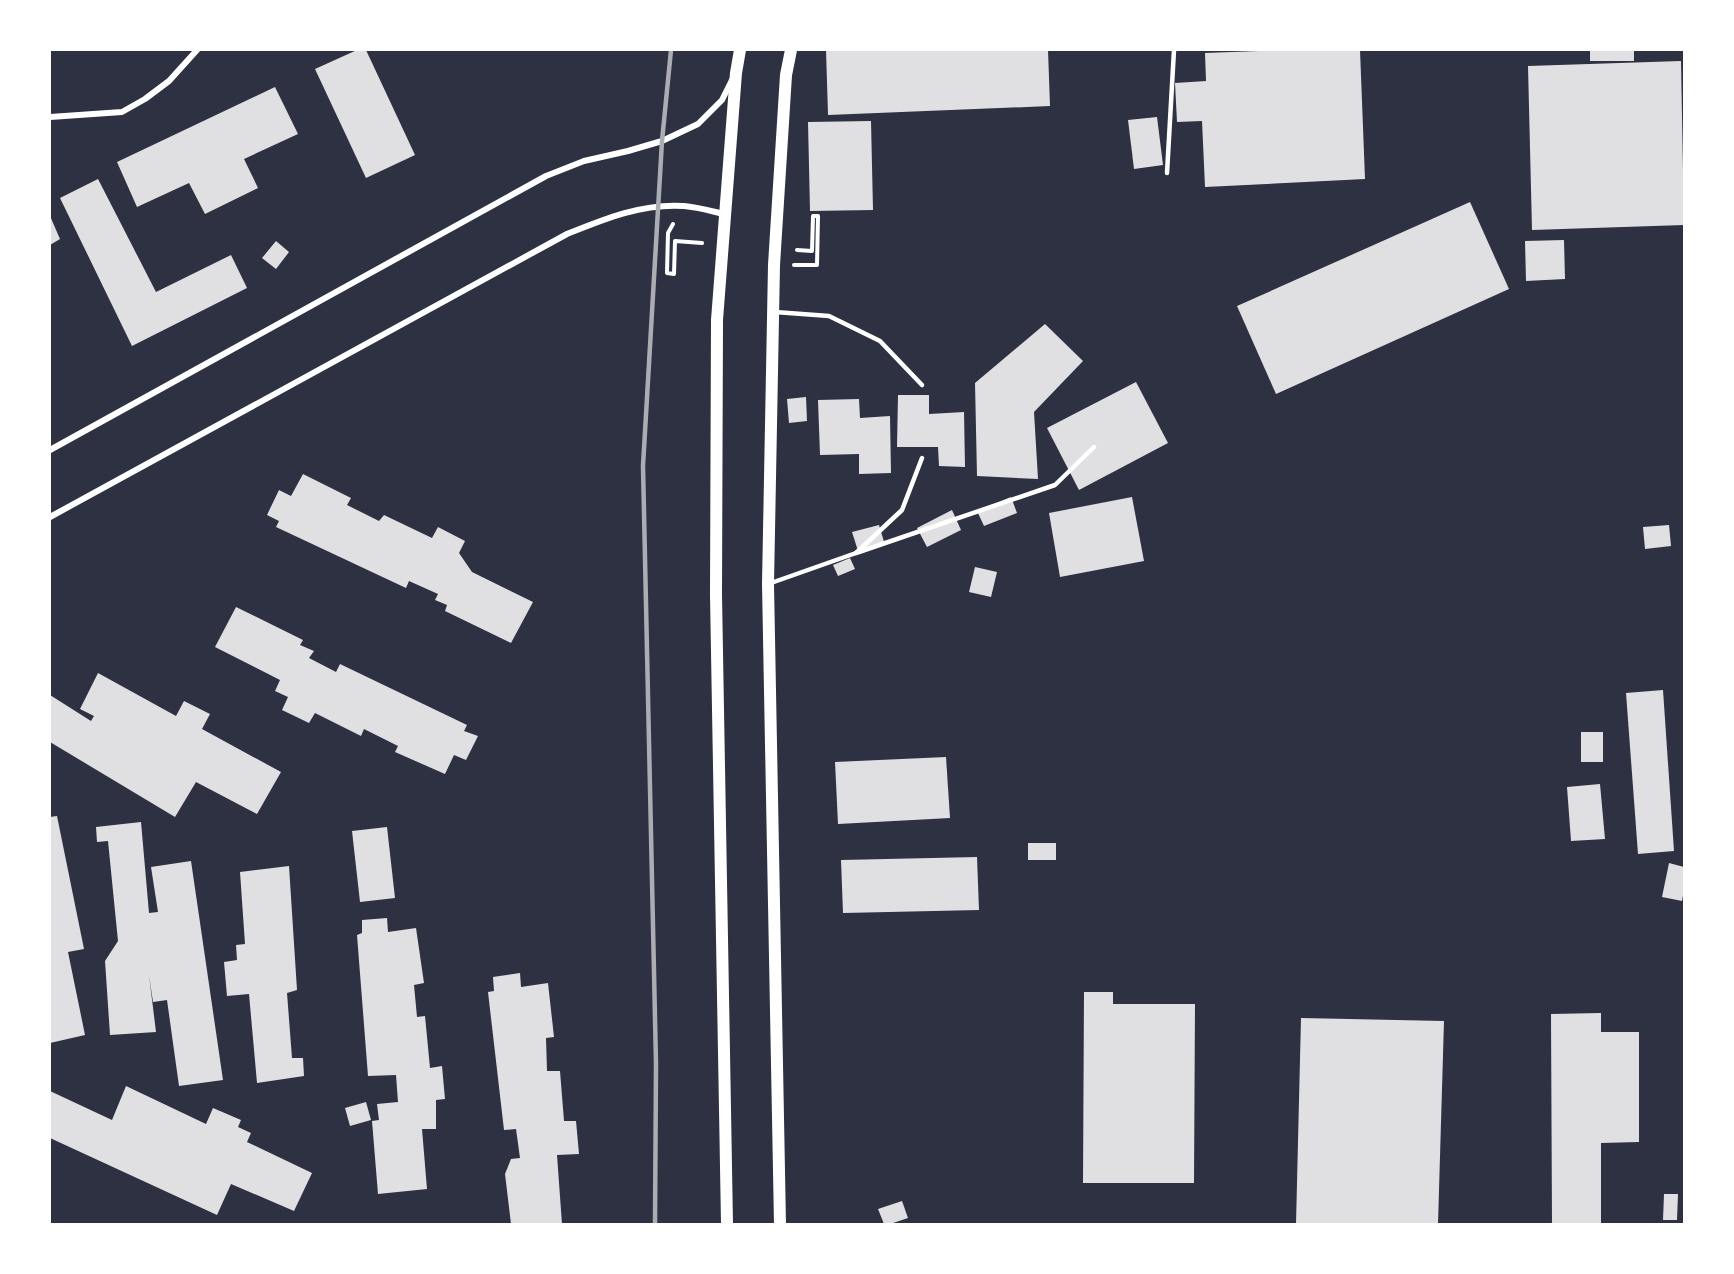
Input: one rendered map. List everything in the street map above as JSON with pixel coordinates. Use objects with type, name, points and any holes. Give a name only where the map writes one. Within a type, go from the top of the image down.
[{"type":"main road","points":[[727,1224],[716,595],[717,320],[736,73],[740,50]]},
{"type":"main road","points":[[780,1224],[768,584],[774,265],[785,98],[791,50]]},
{"type":"street","points":[[50,117],[122,112],[145,99],[169,81],[197,50]]},
{"type":"street","points":[[50,450],[546,176],[584,161],[662,141],[698,124],[722,100],[736,73]]},
{"type":"street","points":[[50,517],[567,234],[610,217],[658,207],[685,206],[724,214]]},
{"type":"lane","points":[[1167,173],[1174,50]]},
{"type":"lane","points":[[774,312],[829,316],[880,341],[922,385]]},
{"type":"lane","points":[[768,584],[1055,485],[1094,447]]},
{"type":"lane","points":[[856,553],[902,510],[922,458]]},
{"type":"path","points":[[812,251],[813,216],[818,216],[817,265]]},
{"type":"path","points":[[668,233],[667,273],[674,274],[675,241]]},
{"type":"building","points":[[357,50],[366,50],[415,155],[366,178],[315,69]]},
{"type":"building","points":[[826,50],[1048,50],[1050,106],[828,115]]},
{"type":"building","points":[[1360,50],[1365,179],[1205,187],[1202,121],[1177,122],[1175,83],[1206,81],[1205,53]]},
{"type":"building","points":[[1590,50],[1634,50],[1634,61],[1590,61]]},
{"type":"building","points":[[1681,61],[1684,225],[1532,230],[1528,66]]},
{"type":"building","points":[[275,87],[298,134],[244,159],[258,188],[205,214],[189,183],[137,207],[117,162]]},
{"type":"building","points":[[1157,117],[1163,165],[1134,169],[1128,120]]},
{"type":"building","points":[[871,121],[873,210],[810,211],[808,122]]},
{"type":"building","points":[[98,179],[156,292],[231,255],[247,288],[132,346],[60,198]]},
{"type":"building","points":[[1470,202],[1509,289],[1276,394],[1237,306]]},
{"type":"building","points":[[50,216],[60,239],[50,245]]},
{"type":"building","points":[[1564,240],[1565,279],[1526,281],[1525,241]]},
{"type":"building","points":[[276,241],[289,252],[276,269],[262,258]]},
{"type":"building","points":[[1045,324],[1083,361],[1034,412],[1038,479],[977,476],[975,383]]},
{"type":"building","points":[[1136,382],[1168,443],[1079,490],[1047,428]]},
{"type":"building","points":[[898,395],[929,395],[929,414],[964,412],[965,467],[939,466],[938,447],[897,447]]},
{"type":"building","points":[[806,397],[807,421],[789,423],[787,399]]},
{"type":"building","points":[[859,399],[860,418],[890,416],[891,473],[859,474],[859,454],[820,455],[818,400]]},
{"type":"building","points":[[303,474],[351,498],[347,505],[379,521],[384,515],[432,538],[438,527],[465,541],[459,553],[472,572],[533,602],[511,643],[445,611],[447,605],[435,600],[438,594],[409,581],[406,588],[276,527],[279,521],[267,515],[279,490],[291,496]]},
{"type":"building","points":[[1011,497],[1017,513],[984,526],[977,511]]},
{"type":"building","points":[[1132,497],[1144,561],[1060,577],[1049,513]]},
{"type":"building","points":[[952,510],[961,530],[927,547],[917,528]]},
{"type":"building","points":[[879,525],[885,545],[859,554],[852,532]]},
{"type":"building","points":[[1669,525],[1671,546],[1645,549],[1643,527]]},
{"type":"building","points":[[850,558],[855,569],[838,576],[833,565]]},
{"type":"building","points":[[975,567],[997,572],[991,597],[969,592]]},
{"type":"building","points":[[236,607],[303,640],[300,645],[314,651],[309,658],[336,672],[340,664],[467,725],[464,731],[478,736],[466,760],[454,755],[445,774],[395,752],[398,746],[364,729],[361,736],[315,713],[309,723],[282,710],[288,697],[275,691],[280,680],[215,647]]},
{"type":"building","points":[[98,673],[176,716],[184,701],[210,714],[202,729],[281,772],[257,814],[196,782],[175,817],[50,742],[50,695],[91,721],[94,716],[80,709]]},
{"type":"building","points":[[1663,690],[1674,851],[1638,854],[1626,693]]},
{"type":"building","points":[[1581,732],[1603,732],[1603,762],[1581,762]]},
{"type":"building","points":[[946,757],[950,818],[838,824],[835,762]]},
{"type":"building","points":[[1600,784],[1605,839],[1571,841],[1567,787]]},
{"type":"building","points":[[57,816],[84,949],[68,952],[85,1035],[50,1043],[50,817]]},
{"type":"building","points":[[141,822],[149,913],[158,912],[151,867],[191,861],[223,1080],[179,1086],[167,1000],[153,1002],[149,975],[156,1032],[110,1035],[105,961],[118,941],[108,841],[97,842],[96,827]]},
{"type":"building","points":[[387,827],[395,898],[360,902],[352,831]]},
{"type":"building","points":[[1028,843],[1056,843],[1056,860],[1028,860]]},
{"type":"building","points":[[977,857],[979,910],[843,913],[841,860]]},
{"type":"building","points":[[1669,863],[1684,867],[1682,901],[1662,897]]},
{"type":"building","points":[[289,866],[297,990],[287,993],[292,1058],[303,1058],[304,1076],[257,1083],[249,994],[227,996],[224,962],[237,960],[236,945],[245,944],[240,872]]},
{"type":"building","points":[[387,918],[388,932],[416,928],[424,983],[414,985],[417,1017],[425,1016],[430,1068],[442,1066],[445,1099],[436,1100],[436,1129],[422,1129],[427,1189],[378,1194],[372,1121],[379,1120],[377,1104],[398,1102],[396,1075],[368,1076],[357,935],[362,933],[362,920]]},
{"type":"building","points":[[520,973],[521,987],[548,983],[554,1037],[546,1038],[547,1071],[560,1071],[564,1121],[576,1121],[579,1154],[557,1155],[562,1224],[511,1224],[505,1174],[511,1159],[520,1158],[516,1129],[504,1130],[488,992],[494,991],[493,977]]},
{"type":"building","points":[[1084,992],[1113,992],[1113,1004],[1195,1004],[1194,1183],[1083,1183]]},
{"type":"building","points":[[1601,1013],[1601,1032],[1639,1032],[1639,1142],[1601,1143],[1601,1224],[1552,1224],[1551,1014]]},
{"type":"building","points":[[1301,1018],[1444,1021],[1438,1224],[1296,1224]]},
{"type":"building","points":[[126,1086],[206,1124],[213,1108],[241,1120],[238,1127],[251,1133],[247,1142],[312,1173],[294,1211],[231,1184],[217,1215],[50,1138],[50,1091],[112,1120]]},
{"type":"building","points":[[366,1102],[371,1120],[350,1126],[345,1108]]},
{"type":"building","points":[[1664,1194],[1678,1194],[1677,1220],[1663,1220]]},
{"type":"building","points":[[902,1201],[908,1218],[884,1224],[878,1209]]},
{"type":"railway","points":[[655,1224],[656,1064],[643,466],[662,141],[671,50]]}]
